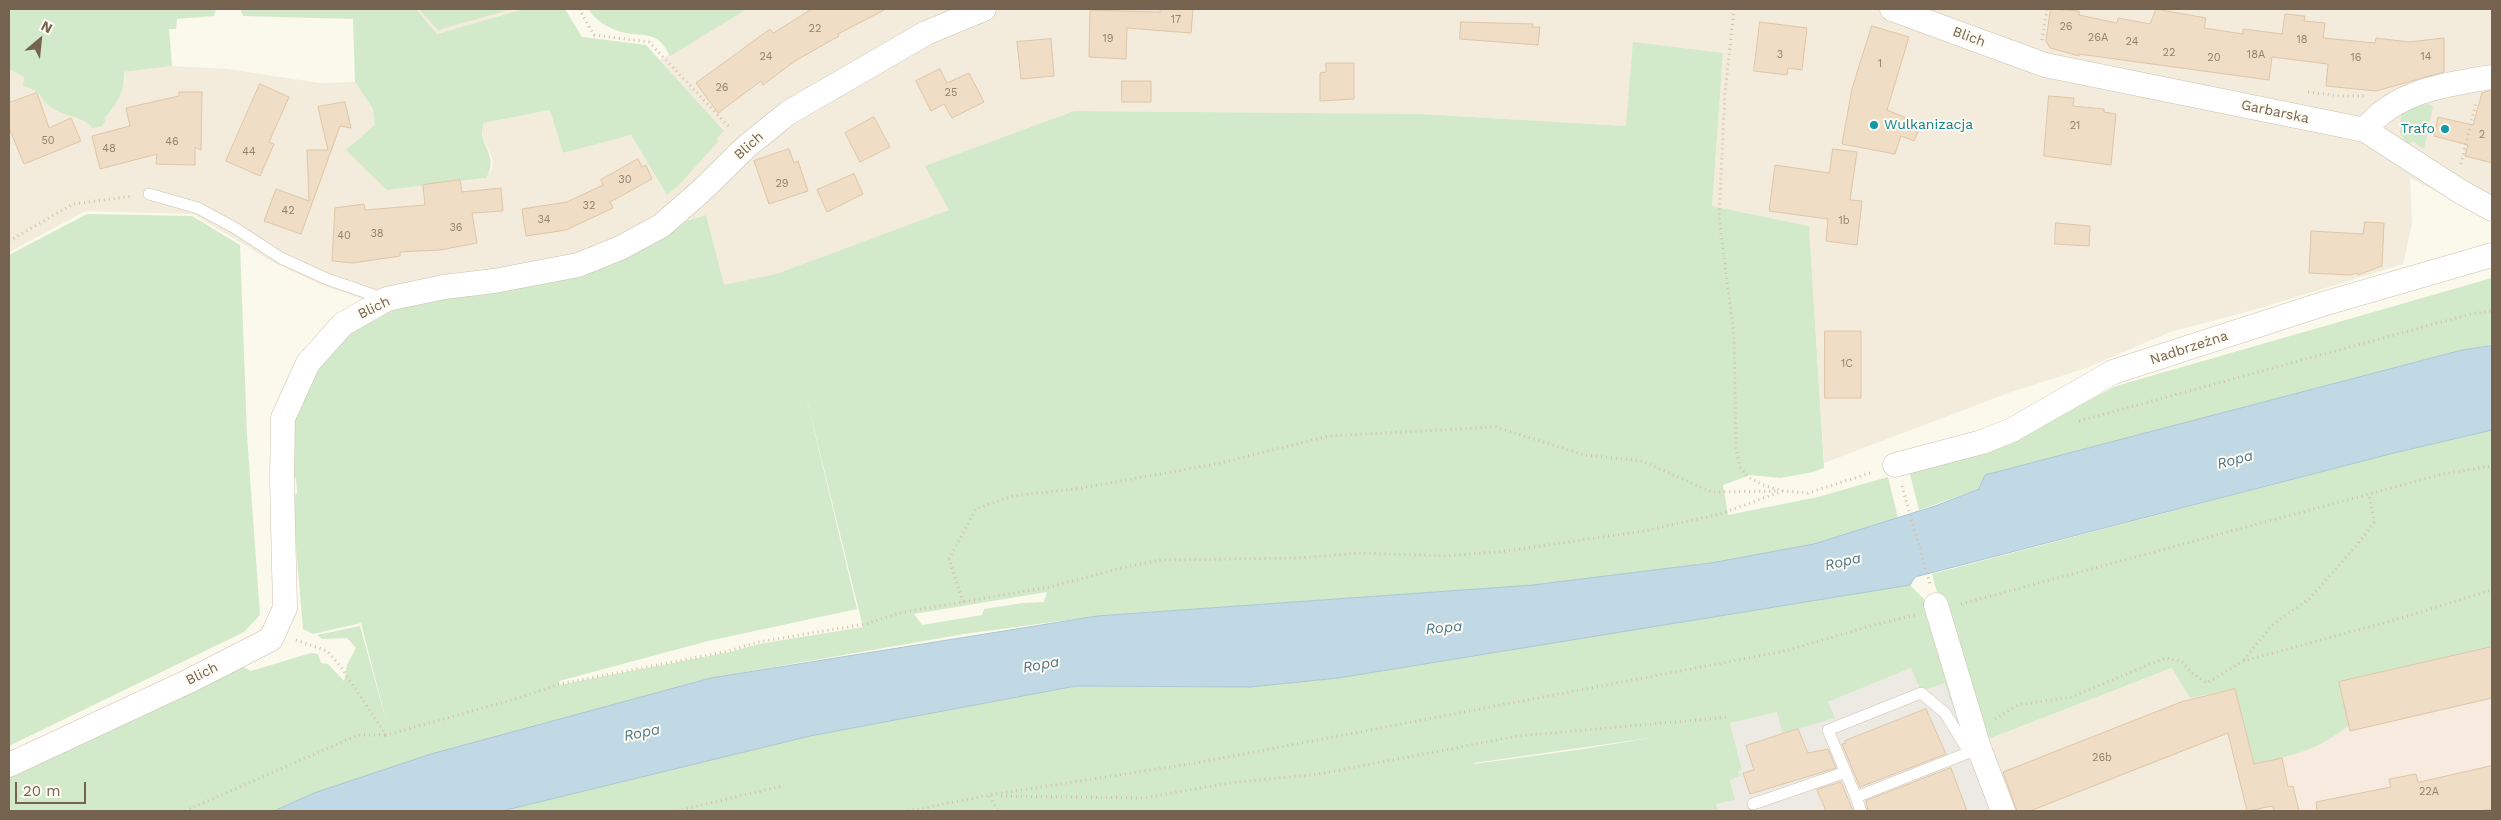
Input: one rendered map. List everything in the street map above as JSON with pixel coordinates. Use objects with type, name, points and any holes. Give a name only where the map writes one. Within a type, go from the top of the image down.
[{"type":"street","name":"Blich","points":[[9,765],[189,681],[271,639],[285,608],[282,480],[283,418],[308,363],[343,324],[387,299],[444,287],[494,281],[578,265],[620,248],[661,226],[748,146],[788,113],[926,33],[984,9]]},
{"type":"street","name":"Blich","points":[[1892,9],[2046,65]]},
{"type":"street","name":"Garbarska","points":[[2046,65],[2365,130]]},
{"type":"street","points":[[2492,77],[2451,83],[2412,94],[2371,122],[2365,130],[2461,192],[2492,209]]},
{"type":"street","name":"Nadbrzeżna","points":[[1897,471],[2012,430],[2114,372],[2323,304],[2492,255]]},
{"type":"street","points":[[1937,607],[1975,746],[2003,811]]},
{"type":"lane","points":[[148,194],[198,208],[238,224],[280,258],[327,279],[387,299]]},
{"type":"lane","points":[[1856,797],[1975,746],[1946,713],[1920,693],[1828,730],[1846,772],[1856,797],[1862,811]]},
{"type":"lane","points":[[1753,804],[1846,772]]},
{"type":"path","points":[[579,9],[594,35],[649,42],[724,121]]},
{"type":"path","points":[[1734,9],[1725,93],[1719,216],[1734,337],[1736,448],[1740,467],[1748,477],[1782,491]]},
{"type":"path","points":[[2300,91],[2340,96],[2366,96]]},
{"type":"path","points":[[2461,166],[2477,100]]},
{"type":"path","points":[[9,242],[73,204],[148,194]]},
{"type":"path","points":[[2076,422],[2315,355],[2471,314],[2492,311]]},
{"type":"path","points":[[963,602],[949,558],[976,509],[1012,496],[1075,489],[1216,464],[1329,436],[1496,427],[1584,455],[1642,461],[1712,492],[1782,491],[1808,493],[1897,471],[1937,607]]},
{"type":"path","points":[[908,811],[990,795],[1196,763],[1776,653],[1937,607],[2442,474],[2492,466]]},
{"type":"path","points":[[185,811],[358,735],[386,735],[512,700],[560,684],[729,651],[758,642],[866,624],[899,612],[1049,587],[1161,560],[1298,558],[1361,553],[1446,556],[1506,551],[1644,531],[1720,514],[1782,491]]},
{"type":"path","points":[[2244,660],[2272,626],[2309,599],[2357,545],[2374,522],[2369,494]]},
{"type":"path","points":[[1975,746],[1996,718],[2018,704],[2070,697],[2165,658],[2181,661],[2192,673],[2207,683],[2244,660],[2391,621],[2492,590]]},
{"type":"path","points":[[274,632],[327,651],[341,667],[386,735]]},
{"type":"path","points":[[990,795],[1144,798],[1229,783],[1319,774],[1518,736],[1730,717]]},
{"type":"path","points":[[677,811],[782,786]]},
{"type":"path","points":[[990,795],[997,811]]},
{"type":"shaded area","points":[[416,9],[524,9],[437,34]]},
{"type":"shaded area","points":[[747,9],[2492,9],[2492,220],[2410,178],[2412,224],[2403,264],[2257,309],[2170,332],[2086,368],[2008,393],[1824,463],[1809,226],[1712,206],[1723,53],[1626,126],[1421,114],[1074,111],[926,166],[950,210],[776,274],[724,286],[705,215],[680,222],[663,235],[388,307],[321,285],[273,262],[193,214],[86,211],[9,252],[9,69],[24,77],[24,86],[38,91],[51,107],[86,120],[103,118],[112,110],[126,81],[124,72],[172,66],[227,69],[320,83],[355,82],[373,109],[387,190],[483,179],[492,170],[493,160],[484,141],[482,128],[485,123],[550,110],[563,153],[631,135],[667,195],[679,185],[718,142],[716,139],[724,131],[660,60]]},
{"type":"shaded area","points":[[2492,620],[2492,811],[2274,811],[2263,762],[2254,764]]},
{"type":"shaded area","points":[[1911,668],[1944,683],[1996,811],[1718,811],[1716,804],[1735,799],[1730,780],[1740,776],[1738,771],[1742,770],[1730,723],[1777,712],[1782,732],[1834,718],[1828,702]]},
{"type":"shaded area","points":[[2173,668],[2190,698],[2218,693],[2237,768],[2263,762],[2274,811],[1996,811],[1978,743]]},
{"type":"green space","points":[[9,9],[216,9],[214,16],[177,19],[176,29],[169,29],[172,66],[124,72],[124,84],[116,103],[104,118],[105,121],[102,126],[93,128],[78,118],[61,113],[51,107],[38,93],[23,86],[24,77],[9,69]]},
{"type":"green space","points":[[240,9],[416,9],[437,34],[524,9],[565,9],[582,37],[646,45],[724,131],[717,138],[718,142],[679,185],[667,195],[631,135],[563,153],[550,110],[484,123],[483,137],[491,163],[486,178],[387,190],[346,150],[375,125],[373,109],[355,82],[353,19],[243,16]]},
{"type":"green space","points":[[419,9],[512,9],[438,30]]},
{"type":"green space","points":[[588,9],[747,9],[670,56],[662,43],[655,38],[613,29],[597,19]]},
{"type":"green space","points":[[1633,42],[1723,53],[1712,206],[1809,226],[1824,468],[1780,478],[1750,475],[1723,485],[1728,515],[1818,497],[1888,477],[1898,518],[1814,544],[1711,563],[1533,585],[1097,616],[964,634],[711,678],[425,756],[312,794],[274,811],[9,811],[9,774],[242,666],[251,671],[311,653],[318,654],[321,663],[328,664],[344,681],[347,665],[356,648],[347,638],[322,639],[317,635],[360,626],[388,728],[361,623],[313,634],[303,629],[292,499],[297,493],[296,478],[291,475],[291,447],[296,406],[308,379],[343,337],[391,309],[706,215],[724,285],[776,274],[949,210],[925,166],[1074,111],[1421,114],[1626,126]],"holes":[[[802,380],[863,627],[759,644],[730,652],[559,685],[559,681],[708,641],[857,609]],[[1047,592],[1044,602],[984,609],[982,615],[922,625],[914,614]]]},
{"type":"green space","points":[[2428,104],[2433,106],[2424,149],[2413,141],[2408,145],[2400,133],[2401,115],[2413,106]]},
{"type":"green space","points":[[87,214],[192,216],[240,245],[247,436],[260,615],[244,632],[9,746],[9,255]]},
{"type":"green space","points":[[2492,278],[2492,346],[2462,350],[1985,475],[1979,489],[1919,510],[1909,470],[2021,437],[2116,386]]},
{"type":"green space","points":[[2492,430],[2492,647],[2340,682],[2349,725],[2326,741],[2304,751],[2254,764],[2235,689],[2190,698],[2172,668],[1978,743],[1932,574],[2394,453]]},
{"type":"green space","points":[[1910,585],[1925,600],[1932,617],[1958,720],[1944,683],[1921,691],[1911,668],[1828,702],[1835,718],[1782,733],[1777,712],[1730,723],[1742,770],[1738,771],[1740,776],[1730,780],[1735,800],[1716,804],[1718,811],[1002,811],[996,809],[991,811],[511,811],[510,809],[810,736],[1076,686],[1250,687],[1338,678]],"holes":[[[1656,737],[1577,750],[1474,764]]]},
{"type":"water","name":"Ropa","points":[[2492,346],[2492,430],[2394,453],[1915,577],[1910,585],[1338,678],[1250,687],[1076,686],[810,736],[502,811],[274,811],[314,793],[431,754],[711,678],[1097,616],[1533,585],[1711,563],[1814,544],[1935,506],[1979,489],[1985,475],[2462,350]]},
{"type":"building","points":[[812,9],[886,9],[838,34],[839,36],[795,61],[763,85],[761,81],[718,113],[696,83],[770,29],[773,33]]},
{"type":"building","points":[[1160,9],[1193,9],[1191,33],[1127,28],[1126,59],[1089,57],[1090,10],[1160,12]]},
{"type":"building","points":[[2051,9],[2079,11],[2079,15],[2117,23],[2118,18],[2150,24],[2156,9],[2206,18],[2204,28],[2243,34],[2243,29],[2282,34],[2285,14],[2305,16],[2304,21],[2325,23],[2323,38],[2375,43],[2376,38],[2409,42],[2444,38],[2444,72],[2376,91],[2326,86],[2328,64],[2272,57],[2269,80],[2079,54],[2079,56],[2050,48],[2046,41]]},
{"type":"building","points":[[1461,22],[1533,24],[1532,27],[1540,27],[1538,45],[1460,39]]},
{"type":"building","points":[[1760,22],[1807,28],[1802,70],[1788,68],[1787,75],[1754,71]]},
{"type":"building","points":[[1872,26],[1909,37],[1887,110],[1921,124],[1914,141],[1901,136],[1895,154],[1842,144],[1852,89]]},
{"type":"building","points":[[1051,39],[1054,76],[1021,79],[1017,42]]},
{"type":"building","points":[[1326,63],[1354,63],[1354,99],[1320,101],[1320,73],[1326,72]]},
{"type":"building","points":[[940,69],[947,83],[969,73],[984,102],[952,118],[944,104],[931,111],[916,81]]},
{"type":"building","points":[[1122,81],[1151,81],[1151,102],[1122,102]]},
{"type":"building","points":[[260,84],[289,97],[269,142],[274,144],[260,176],[226,161]]},
{"type":"building","points":[[2492,91],[2492,163],[2465,156],[2468,145],[2434,136],[2438,117],[2473,125],[2482,93]]},
{"type":"building","points":[[179,92],[202,92],[201,150],[195,147],[195,165],[156,164],[157,154],[100,169],[92,136],[130,126],[126,108],[179,96]]},
{"type":"building","points":[[37,93],[49,128],[71,118],[81,141],[24,164],[9,128],[9,103]]},
{"type":"building","points":[[2049,96],[2074,98],[2073,106],[2104,109],[2104,112],[2116,114],[2111,165],[2044,156]]},
{"type":"building","points":[[345,102],[351,128],[340,126],[301,234],[264,221],[276,189],[309,201],[307,150],[328,150],[318,107]]},
{"type":"building","points":[[874,117],[890,147],[860,162],[845,133]]},
{"type":"building","points":[[789,149],[794,163],[798,161],[808,191],[769,204],[754,161]]},
{"type":"building","points":[[1833,149],[1857,152],[1850,200],[1862,201],[1857,245],[1826,241],[1828,219],[1769,211],[1775,165],[1829,173]]},
{"type":"building","points":[[638,159],[642,167],[646,165],[652,179],[610,202],[613,208],[566,230],[526,236],[522,209],[567,202],[603,185],[601,180]]},
{"type":"building","points":[[854,174],[863,194],[827,212],[817,190]]},
{"type":"building","points":[[460,180],[462,192],[501,188],[503,211],[472,213],[477,243],[440,250],[400,252],[400,256],[353,263],[332,261],[335,208],[364,204],[365,210],[425,205],[423,185]]},
{"type":"building","points":[[2365,222],[2384,223],[2382,266],[2358,275],[2358,273],[2350,275],[2309,273],[2311,231],[2363,234]]},
{"type":"building","points":[[2056,223],[2090,226],[2089,246],[2055,244]]},
{"type":"building","points":[[1825,331],[1861,331],[1861,398],[1825,398]]},
{"type":"building","points":[[2492,647],[2492,698],[2350,731],[2339,682]]},
{"type":"building","points":[[2235,689],[2254,764],[2282,758],[2288,787],[2293,786],[2299,811],[2274,811],[2273,806],[2247,811],[2228,733],[2030,811],[2017,811],[2003,772],[2181,702]]},
{"type":"building","points":[[1926,709],[1946,754],[1860,787],[1842,744],[1846,743],[1845,741]]},
{"type":"building","points":[[1798,729],[1808,753],[1828,749],[1836,768],[1750,794],[1743,773],[1754,770],[1746,746]]},
{"type":"building","points":[[2492,766],[2492,809],[2480,811],[2317,811],[2316,802],[2391,787],[2389,779],[2416,774],[2418,782]]},
{"type":"building","points":[[1951,768],[1967,811],[1868,811],[1866,801]]},
{"type":"building","points":[[1841,782],[1853,811],[1826,811],[1817,790]]},
{"type":"place","name":"Wulkanizacja","points":[[1874,125]]},
{"type":"place","name":"Trafo","points":[[2445,129]]}]
